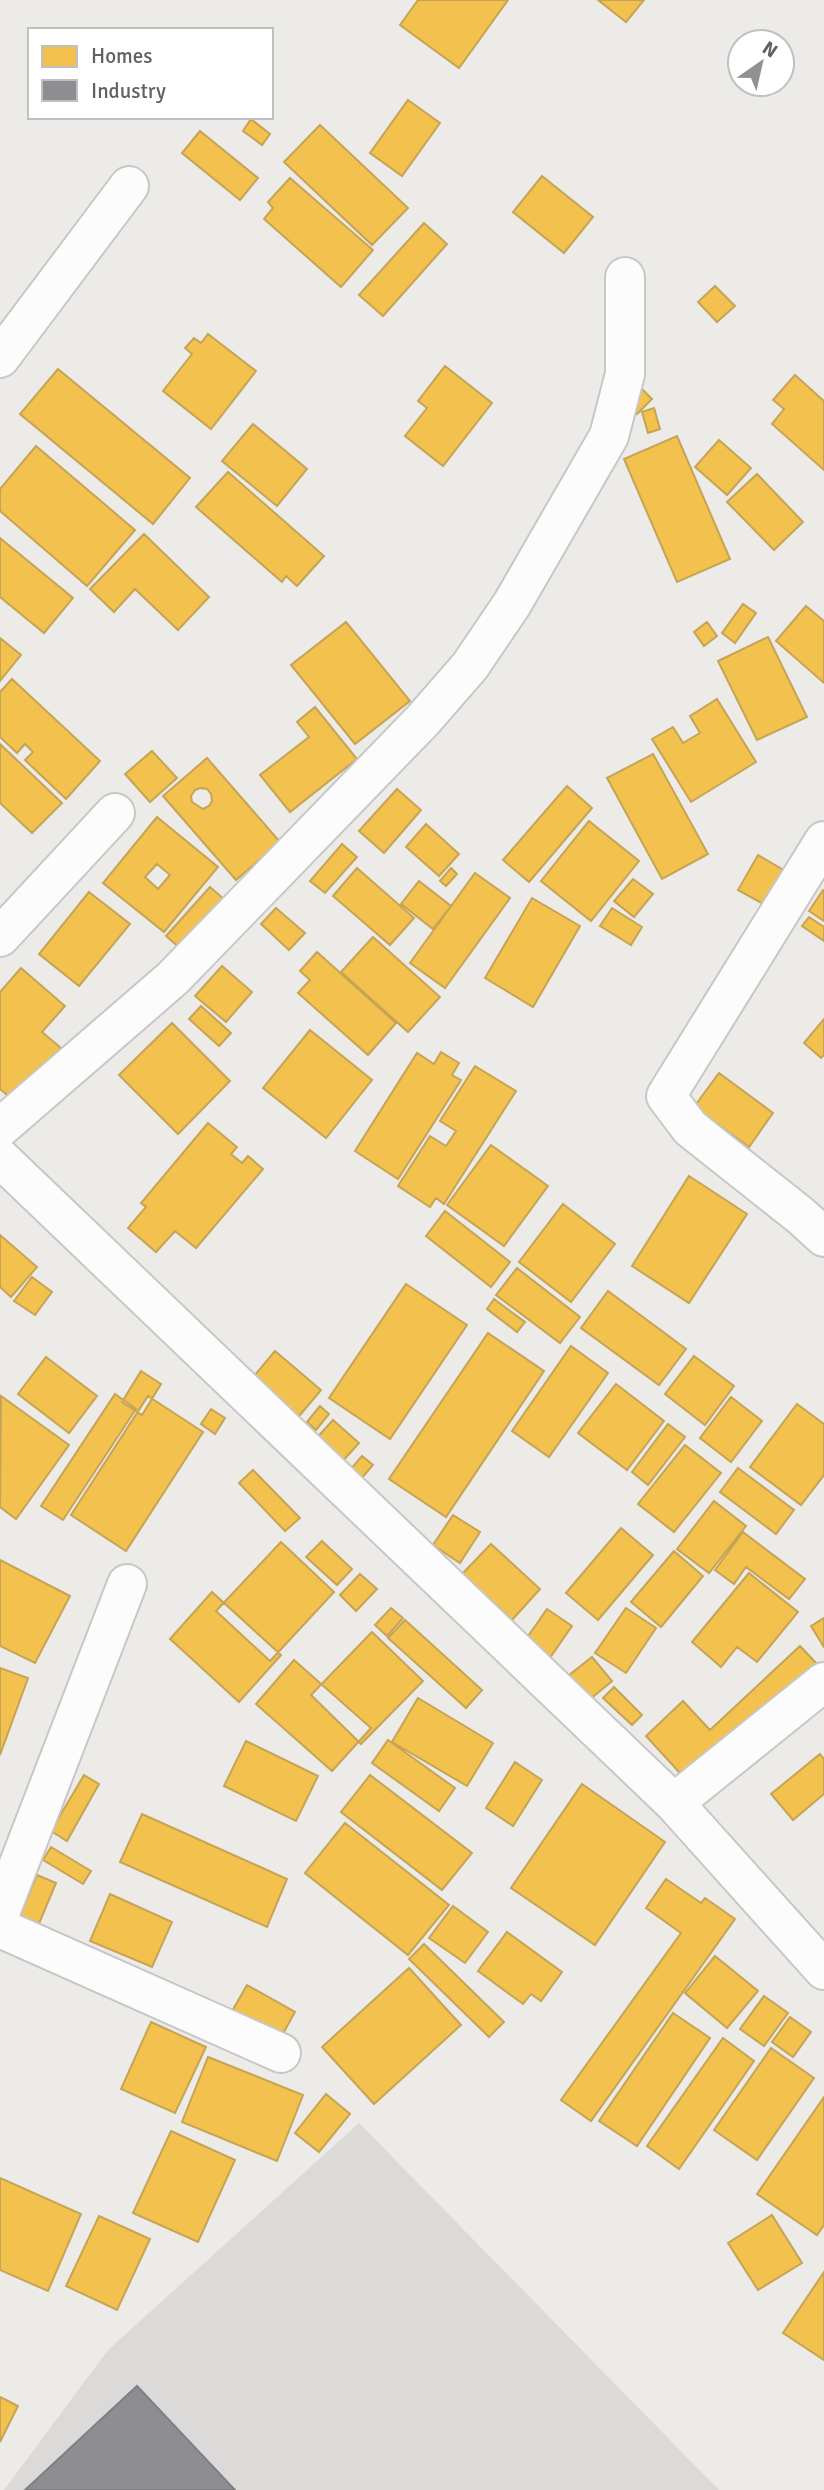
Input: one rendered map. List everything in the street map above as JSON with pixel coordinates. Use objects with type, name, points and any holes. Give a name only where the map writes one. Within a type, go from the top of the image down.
[{"type":"street","points":[[0,358],[129,186]]},
{"type":"street","points":[[0,1128],[173,978],[423,720],[470,666],[512,604],[609,436],[625,374],[625,277]]},
{"type":"street","points":[[0,937],[115,813]]},
{"type":"street","points":[[824,841],[666,1096],[690,1128],[824,1237]]},
{"type":"street","points":[[0,1158],[674,1802],[824,1970]]},
{"type":"street","points":[[0,1913],[127,1584]]},
{"type":"street","points":[[674,1802],[824,1682]]},
{"type":"street","points":[[0,1928],[281,2053]]},
{"type":"shaded area","points":[[359,2123],[719,2490],[4,2490],[108,2350]]},
{"type":"building: Homes","points":[[418,0],[508,0],[459,68],[400,25]]},
{"type":"building: Homes","points":[[598,0],[644,0],[626,22]]},
{"type":"building: Homes","points":[[408,100],[440,123],[402,176],[370,153]]},
{"type":"building: Homes","points":[[251,119],[270,134],[262,145],[243,131]]},
{"type":"building: Homes","points":[[320,125],[408,208],[372,245],[284,162]]},
{"type":"building: Homes","points":[[200,131],[258,178],[240,200],[182,153]]},
{"type":"building: Homes","points":[[542,176],[593,217],[564,253],[513,212]]},
{"type":"building: Homes","points":[[290,178],[373,250],[341,287],[264,219],[273,208],[268,202]]},
{"type":"building: Homes","points":[[424,223],[447,244],[383,316],[359,295]]},
{"type":"building: Homes","points":[[715,286],[735,306],[717,322],[698,302]]},
{"type":"building: Homes","points":[[208,334],[256,371],[211,429],[163,391],[192,354],[185,348],[194,338],[201,343]]},
{"type":"building: Homes","points":[[445,366],[492,403],[443,466],[405,436],[427,408],[418,401]]},
{"type":"building: Homes","points":[[58,369],[190,478],[153,524],[20,414]]},
{"type":"building: Homes","points":[[795,375],[824,401],[824,470],[772,424],[784,409],[773,400]]},
{"type":"building: Homes","points":[[640,387],[652,399],[637,414],[625,403]]},
{"type":"building: Homes","points":[[654,408],[660,429],[648,433],[642,412]]},
{"type":"building: Homes","points":[[253,424],[307,469],[277,506],[222,461]]},
{"type":"building: Homes","points":[[677,436],[730,559],[677,582],[624,459]]},
{"type":"building: Homes","points":[[719,440],[751,468],[727,495],[695,467]]},
{"type":"building: Homes","points":[[36,446],[135,530],[87,586],[0,511],[0,489]]},
{"type":"building: Homes","points":[[228,472],[324,556],[297,586],[286,576],[282,582],[196,507]]},
{"type":"building: Homes","points":[[757,474],[803,522],[774,550],[727,502]]},
{"type":"building: Homes","points":[[144,534],[209,597],[178,630],[135,589],[114,612],[90,589]]},
{"type":"building: Homes","points":[[0,538],[73,598],[44,633],[0,597]]},
{"type":"building: Homes","points":[[743,604],[756,613],[735,643],[722,633]]},
{"type":"building: Homes","points":[[806,606],[824,621],[824,683],[776,641]]},
{"type":"building: Homes","points":[[346,622],[410,701],[355,744],[291,665]]},
{"type":"building: Homes","points":[[707,622],[717,636],[704,646],[694,632]]},
{"type":"building: Homes","points":[[768,637],[807,717],[757,740],[718,661]]},
{"type":"building: Homes","points":[[0,638],[21,655],[0,681]]},
{"type":"building: Homes","points":[[12,679],[100,761],[66,799],[25,760],[33,752],[25,744],[17,753],[0,737],[0,692]]},
{"type":"building: Homes","points":[[717,699],[756,762],[691,802],[652,739],[673,727],[683,743],[700,733],[690,716]]},
{"type":"building: Homes","points":[[315,707],[357,759],[290,812],[260,775],[309,737],[297,722]]},
{"type":"building: Homes","points":[[0,744],[62,803],[32,833],[0,803]]},
{"type":"building: Homes","points":[[152,751],[177,778],[150,802],[125,774]]},
{"type":"building: Homes","points":[[653,754],[708,854],[662,879],[607,778]]},
{"type":"building: Homes","points":[[207,758],[280,842],[236,880],[163,796]],"holes":[[[207,789],[212,801],[203,809],[192,802],[191,796],[195,790]]]},
{"type":"building: Homes","points":[[567,786],[592,808],[529,882],[503,860]]},
{"type":"building: Homes","points":[[397,789],[421,810],[384,853],[359,831]]},
{"type":"building: Homes","points":[[157,817],[218,867],[164,932],[103,883]],"holes":[[[157,864],[170,875],[158,889],[145,877]]]},
{"type":"building: Homes","points":[[589,821],[639,861],[591,921],[541,881]]},
{"type":"building: Homes","points":[[426,824],[459,854],[439,876],[406,847]]},
{"type":"building: Homes","points":[[342,844],[357,857],[325,893],[310,881]]},
{"type":"building: Homes","points":[[758,855],[787,872],[767,906],[738,890]]},
{"type":"building: Homes","points":[[357,868],[414,918],[390,945],[333,896]]},
{"type":"building: Homes","points":[[451,868],[457,874],[446,886],[440,881]]},
{"type":"building: Homes","points":[[475,873],[510,898],[445,988],[410,963]]},
{"type":"building: Homes","points":[[633,879],[653,894],[634,917],[614,901]]},
{"type":"building: Homes","points":[[419,881],[451,906],[433,929],[401,904]]},
{"type":"building: Homes","points":[[210,887],[233,907],[190,957],[166,936]]},
{"type":"building: Homes","points":[[824,891],[824,921],[809,911]]},
{"type":"building: Homes","points":[[89,892],[130,924],[79,986],[39,954]]},
{"type":"building: Homes","points":[[532,898],[580,926],[533,1007],[485,978]]},
{"type":"building: Homes","points":[[276,908],[305,933],[289,950],[261,924]]},
{"type":"building: Homes","points":[[612,908],[642,927],[631,945],[600,926]]},
{"type":"building: Homes","points":[[809,917],[824,927],[824,941],[802,926]]},
{"type":"building: Homes","points":[[373,937],[440,997],[408,1032],[341,972]]},
{"type":"building: Homes","points":[[317,952],[396,1023],[368,1055],[298,993],[310,980],[300,971]]},
{"type":"building: Homes","points":[[222,966],[252,992],[226,1022],[195,996]]},
{"type":"building: Homes","points":[[21,968],[65,1006],[42,1032],[61,1048],[14,1101],[0,1089],[0,992]]},
{"type":"building: Homes","points":[[201,1006],[231,1033],[219,1046],[189,1019]]},
{"type":"building: Homes","points":[[824,1019],[824,1055],[821,1058],[804,1043]]},
{"type":"building: Homes","points":[[172,1023],[230,1081],[178,1134],[119,1075]]},
{"type":"building: Homes","points":[[310,1030],[372,1080],[326,1138],[263,1088]]},
{"type":"building: Homes","points":[[441,1052],[459,1063],[452,1075],[461,1080],[398,1179],[355,1151],[417,1053],[434,1064]]},
{"type":"building: Homes","points":[[475,1066],[516,1091],[444,1204],[436,1198],[430,1207],[398,1186],[430,1136],[446,1146],[456,1131],[440,1121]]},
{"type":"building: Homes","points":[[719,1073],[773,1113],[749,1147],[694,1107]]},
{"type":"building: Homes","points":[[208,1123],[237,1147],[231,1154],[242,1163],[248,1156],[263,1169],[196,1248],[175,1231],[156,1252],[128,1228],[146,1207],[141,1203]]},
{"type":"building: Homes","points":[[491,1145],[548,1186],[504,1246],[447,1205]]},
{"type":"building: Homes","points":[[689,1176],[747,1214],[689,1303],[632,1266]]},
{"type":"building: Homes","points":[[563,1204],[615,1244],[571,1302],[519,1262]]},
{"type":"building: Homes","points":[[445,1211],[510,1262],[491,1287],[426,1236]]},
{"type":"building: Homes","points":[[0,1235],[37,1267],[11,1297],[0,1287]]},
{"type":"building: Homes","points":[[517,1268],[580,1317],[560,1343],[496,1295]]},
{"type":"building: Homes","points":[[32,1277],[52,1292],[35,1315],[14,1301]]},
{"type":"building: Homes","points":[[406,1284],[467,1325],[390,1439],[329,1398]]},
{"type":"building: Homes","points":[[608,1291],[686,1349],[659,1385],[581,1328]]},
{"type":"building: Homes","points":[[494,1299],[525,1322],[517,1332],[487,1309]]},
{"type":"building: Homes","points":[[488,1333],[544,1371],[446,1517],[389,1479]]},
{"type":"building: Homes","points":[[571,1346],[608,1373],[549,1457],[512,1431]]},
{"type":"building: Homes","points":[[275,1351],[321,1390],[295,1421],[249,1382]]},
{"type":"building: Homes","points":[[694,1356],[734,1386],[705,1425],[665,1394]]},
{"type":"building: Homes","points":[[46,1357],[97,1396],[69,1433],[18,1394]]},
{"type":"building: Homes","points":[[141,1371],[161,1384],[142,1415],[122,1402]]},
{"type":"building: Homes","points":[[616,1384],[664,1421],[627,1470],[578,1433]]},
{"type":"building: Homes","points":[[115,1394],[136,1409],[63,1520],[41,1506]]},
{"type":"building: Homes","points":[[1,1396],[69,1445],[16,1519],[0,1507]]},
{"type":"building: Homes","points":[[148,1396],[203,1432],[126,1551],[71,1515]]},
{"type":"building: Homes","points":[[731,1397],[762,1421],[731,1462],[700,1438]]},
{"type":"building: Homes","points":[[797,1404],[824,1424],[824,1475],[801,1505],[750,1467]]},
{"type":"building: Homes","points":[[320,1406],[329,1414],[316,1430],[307,1422]]},
{"type":"building: Homes","points":[[211,1409],[225,1418],[215,1434],[201,1424]]},
{"type":"building: Homes","points":[[333,1420],[359,1443],[340,1464],[314,1441]]},
{"type":"building: Homes","points":[[668,1424],[685,1437],[648,1485],[632,1472]]},
{"type":"building: Homes","points":[[685,1445],[721,1473],[674,1532],[638,1504]]},
{"type":"building: Homes","points":[[362,1456],[373,1465],[355,1486],[344,1477]]},
{"type":"building: Homes","points":[[738,1468],[794,1510],[776,1534],[720,1492]]},
{"type":"building: Homes","points":[[253,1470],[300,1518],[285,1531],[239,1483]]},
{"type":"building: Homes","points":[[714,1501],[746,1526],[709,1573],[677,1549]]},
{"type":"building: Homes","points":[[453,1515],[480,1532],[460,1563],[433,1545]]},
{"type":"building: Homes","points":[[621,1528],[653,1555],[598,1620],[566,1593]]},
{"type":"building: Homes","points":[[743,1532],[805,1579],[789,1599],[746,1567],[734,1584],[715,1570]]},
{"type":"building: Homes","points":[[322,1541],[352,1569],[337,1585],[306,1557]]},
{"type":"building: Homes","points":[[281,1542],[334,1592],[270,1661],[216,1611]]},
{"type":"building: Homes","points":[[491,1544],[540,1589],[512,1620],[462,1574]]},
{"type":"building: Homes","points":[[674,1551],[703,1576],[661,1627],[631,1602]]},
{"type":"building: Homes","points":[[0,1560],[70,1596],[35,1663],[0,1646]]},
{"type":"building: Homes","points":[[749,1573],[798,1612],[757,1662],[737,1647],[721,1667],[692,1642]]},
{"type":"building: Homes","points":[[360,1574],[377,1589],[356,1611],[340,1595]]},
{"type":"building: Homes","points":[[212,1592],[281,1655],[239,1702],[170,1639]]},
{"type":"building: Homes","points":[[391,1608],[403,1618],[387,1636],[375,1625]]},
{"type":"building: Homes","points":[[626,1608],[656,1628],[626,1673],[595,1653]]},
{"type":"building: Homes","points":[[547,1609],[572,1626],[547,1662],[522,1645]]},
{"type":"building: Homes","points":[[824,1618],[824,1647],[811,1626]]},
{"type":"building: Homes","points":[[405,1620],[482,1690],[466,1708],[388,1638]]},
{"type":"building: Homes","points":[[372,1632],[423,1681],[361,1744],[311,1695]]},
{"type":"building: Homes","points":[[800,1646],[818,1665],[690,1784],[646,1736],[683,1701],[710,1730]]},
{"type":"building: Homes","points":[[592,1657],[612,1681],[583,1705],[563,1680]]},
{"type":"building: Homes","points":[[294,1660],[371,1728],[332,1771],[256,1704]]},
{"type":"building: Homes","points":[[0,1668],[28,1678],[0,1755]]},
{"type":"building: Homes","points":[[614,1687],[642,1715],[632,1725],[603,1698]]},
{"type":"building: Homes","points":[[418,1698],[493,1743],[467,1786],[392,1742]]},
{"type":"building: Homes","points":[[388,1740],[455,1788],[439,1811],[372,1763]]},
{"type":"building: Homes","points":[[246,1741],[318,1776],[296,1821],[224,1786]]},
{"type":"building: Homes","points":[[820,1754],[824,1759],[824,1794],[793,1820],[771,1794]]},
{"type":"building: Homes","points":[[515,1762],[542,1780],[513,1826],[486,1808]]},
{"type":"building: Homes","points":[[84,1775],[99,1784],[67,1841],[51,1831]]},
{"type":"building: Homes","points":[[370,1775],[472,1853],[442,1890],[341,1812]]},
{"type":"building: Homes","points":[[582,1784],[665,1842],[595,1945],[511,1888]]},
{"type":"building: Homes","points":[[142,1814],[287,1879],[267,1927],[120,1862]]},
{"type":"building: Homes","points":[[345,1823],[449,1905],[408,1955],[305,1873]]},
{"type":"building: Homes","points":[[51,1847],[91,1871],[83,1884],[43,1860]]},
{"type":"building: Homes","points":[[37,1875],[56,1883],[33,1938],[14,1930]]},
{"type":"building: Homes","points":[[666,1879],[701,1903],[705,1898],[735,1919],[591,2121],[561,2100],[681,1933],[646,1908]]},
{"type":"building: Homes","points":[[110,1894],[172,1922],[152,1967],[90,1941]]},
{"type":"building: Homes","points":[[453,1906],[488,1932],[465,1963],[429,1938]]},
{"type":"building: Homes","points":[[507,1932],[562,1972],[541,2001],[531,1994],[523,2004],[478,1971]]},
{"type":"building: Homes","points":[[424,1944],[504,2022],[489,2037],[409,1959]]},
{"type":"building: Homes","points":[[715,1956],[758,1991],[727,2028],[685,1993]]},
{"type":"building: Homes","points":[[409,1968],[461,2025],[374,2104],[322,2047]]},
{"type":"building: Homes","points":[[247,1985],[295,2012],[279,2041],[231,2013]]},
{"type":"building: Homes","points":[[764,1996],[788,2013],[764,2046],[740,2029]]},
{"type":"building: Homes","points":[[673,2013],[710,2038],[637,2146],[599,2121]]},
{"type":"building: Homes","points":[[790,2017],[811,2032],[793,2057],[772,2042]]},
{"type":"building: Homes","points":[[151,2022],[206,2047],[175,2113],[121,2089]]},
{"type":"building: Homes","points":[[723,2038],[754,2061],[679,2169],[647,2146]]},
{"type":"building: Homes","points":[[771,2048],[814,2078],[757,2160],[714,2130]]},
{"type":"building: Homes","points":[[208,2057],[303,2095],[277,2161],[182,2122]]},
{"type":"building: Homes","points":[[326,2094],[350,2114],[319,2152],[295,2133]]},
{"type":"building: Homes","points":[[824,2097],[824,2225],[817,2235],[757,2194]]},
{"type":"building: Homes","points":[[171,2131],[235,2160],[198,2242],[133,2213]]},
{"type":"building: Homes","points":[[0,2178],[81,2214],[48,2291],[0,2270]]},
{"type":"building: Homes","points":[[772,2215],[802,2263],[758,2290],[728,2243]]},
{"type":"building: Homes","points":[[99,2216],[150,2239],[117,2310],[66,2286]]},
{"type":"building: Homes","points":[[824,2272],[824,2360],[783,2333]]},
{"type":"building: Homes","points":[[0,2397],[18,2406],[0,2442]]},
{"type":"building: Industry","points":[[137,2386],[235,2490],[25,2490]]}]
